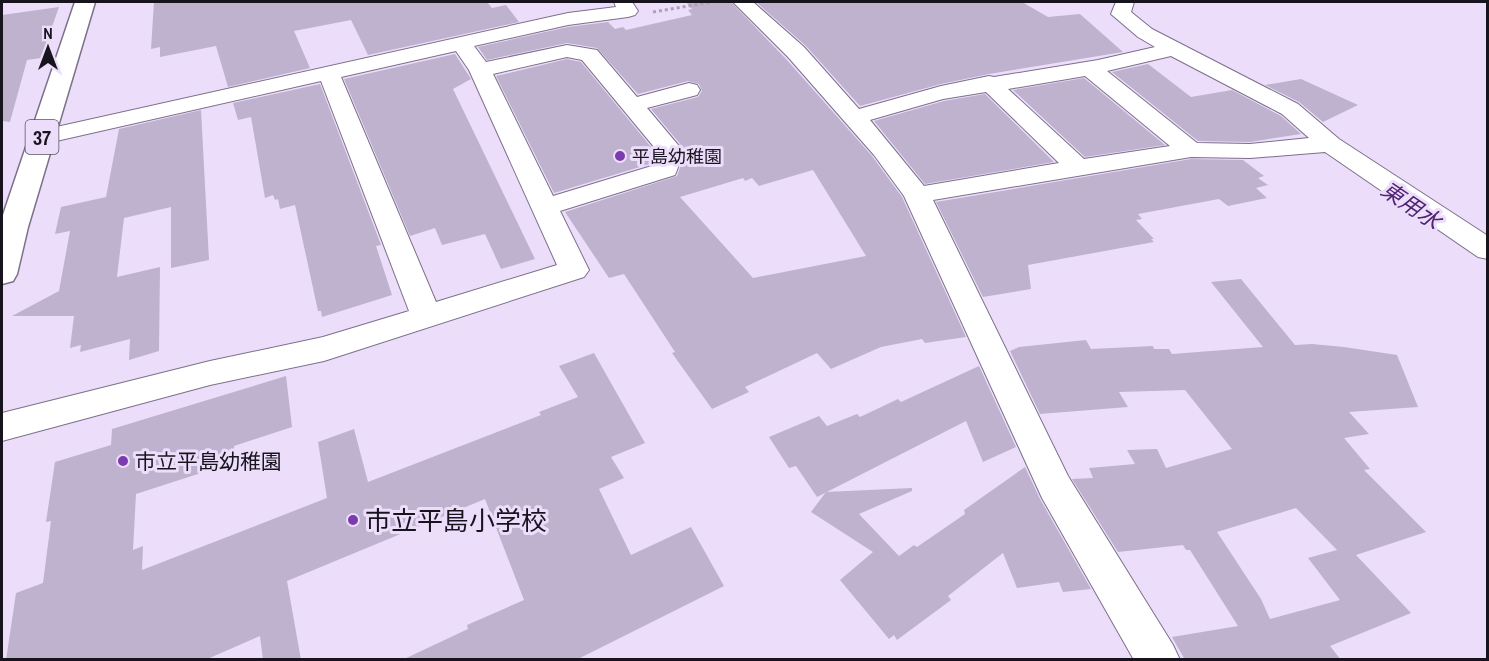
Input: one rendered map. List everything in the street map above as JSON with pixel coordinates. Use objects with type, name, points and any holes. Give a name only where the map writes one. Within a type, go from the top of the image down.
[{"type":"main road","name":"37","points":[[2,274],[7,228],[43,137],[85,2]]},
{"type":"street","points":[[742,2],[796,52],[855,117],[917,195],[1055,487],[1158,660]]},
{"type":"street","points":[[1125,2],[1121,14],[1145,33],[1290,109],[1330,144],[1488,250]]},
{"type":"street","points":[[43,137],[625,6]]},
{"type":"street","points":[[2,427],[210,373],[324,349],[574,270],[480,70],[461,43]]},
{"type":"street","points":[[855,117],[941,93],[990,83],[1090,69],[1174,49]]},
{"type":"street","points":[[480,70],[567,51],[589,54],[672,152],[666,171],[546,207]]},
{"type":"street","points":[[1090,69],[1191,150]]},
{"type":"street","points":[[328,74],[426,315]]},
{"type":"street","points":[[990,83],[1078,167]]},
{"type":"street","points":[[632,105],[688,90]]},
{"type":"street","points":[[917,195],[1191,150],[1250,151],[1330,144]]},
{"type":"path","points":[[625,6],[650,13],[712,2]]},
{"type":"building","points":[[154,2],[487,2],[492,8],[506,5],[519,22],[368,55],[351,20],[294,31],[310,68],[228,87],[216,46],[160,57],[160,47],[151,49]]},
{"type":"building","points":[[686,2],[731,2],[786,59],[872,156],[902,197],[966,337],[925,343],[922,339],[881,347],[831,369],[817,353],[745,387],[749,392],[712,409],[672,353],[675,352],[624,274],[609,278],[565,212],[677,176],[686,151],[651,109],[698,97],[702,91],[699,84],[688,81],[638,94],[597,48],[567,43],[487,60],[478,47],[568,27],[608,22],[615,29],[623,27],[626,30],[692,15],[688,10],[692,9]],"holes":[[[813,170],[866,256],[753,278],[680,197],[743,178],[745,181],[752,178],[759,186]]]},
{"type":"building","points":[[756,2],[1022,2],[1048,17],[1080,14],[1123,52],[989,74],[941,84],[860,106],[806,46]]},
{"type":"building","points":[[59,7],[41,58],[27,60],[10,122],[2,121],[2,15]]},
{"type":"building","points":[[455,54],[471,79],[453,89],[535,259],[501,269],[485,234],[442,245],[435,228],[410,236],[344,79]]},
{"type":"building","points":[[567,59],[581,62],[656,153],[653,163],[554,193],[496,76]]},
{"type":"building","points":[[1148,64],[1191,97],[1232,90],[1281,116],[1301,134],[1250,142],[1198,141],[1112,72]]},
{"type":"building","points":[[1084,78],[1165,145],[1085,157],[1013,90]]},
{"type":"building","points":[[1301,79],[1358,105],[1323,122],[1299,102],[1265,85]]},
{"type":"building","points":[[320,84],[381,245],[376,246],[392,295],[322,317],[321,311],[318,311],[295,205],[280,209],[278,199],[275,200],[273,195],[265,198],[251,117],[238,120],[233,103]]},
{"type":"building","points":[[985,94],[1054,162],[925,184],[874,121],[944,101]]},
{"type":"building","points":[[201,110],[209,260],[171,268],[171,207],[124,218],[117,277],[160,267],[159,351],[129,360],[130,339],[80,352],[81,345],[70,348],[74,316],[12,316],[59,291],[70,231],[55,234],[61,207],[106,197],[119,129]]},
{"type":"building","points":[[1191,159],[1243,160],[1264,176],[1258,178],[1268,185],[1256,188],[1267,198],[1228,206],[1219,199],[1138,214],[1142,219],[1136,220],[1154,239],[1151,239],[1154,242],[1028,265],[1031,289],[983,297],[936,202]]},
{"type":"building","points":[[1241,279],[1295,345],[1344,347],[1397,355],[1418,407],[1349,412],[1369,434],[1344,438],[1370,469],[1364,470],[1426,532],[1356,555],[1411,613],[1330,646],[1341,660],[1185,660],[1172,637],[1238,626],[1190,550],[1186,550],[1183,545],[1118,552],[1072,479],[1093,478],[1089,468],[1135,464],[1127,450],[1157,449],[1166,468],[1232,449],[1185,390],[1119,392],[1128,407],[1040,414],[1010,351],[1019,347],[1086,340],[1091,349],[1153,346],[1154,349],[1169,349],[1172,354],[1263,347],[1211,282]],"holes":[[[1296,508],[1337,550],[1308,558],[1340,600],[1270,619],[1261,599],[1217,532]]]},
{"type":"building","points":[[594,353],[645,443],[611,457],[624,478],[599,489],[631,555],[691,527],[724,586],[576,660],[402,660],[468,629],[467,625],[524,600],[485,499],[287,581],[301,660],[263,660],[260,636],[205,660],[6,660],[16,593],[43,583],[51,521],[46,522],[55,462],[111,445],[112,429],[286,376],[292,427],[234,446],[235,462],[136,494],[133,550],[143,546],[142,570],[327,498],[318,442],[354,429],[368,482],[541,415],[539,412],[578,397],[559,366]]},
{"type":"building","points":[[979,366],[1016,447],[983,462],[966,421],[817,497],[796,466],[789,468],[769,437],[819,416],[827,426],[857,414],[860,417],[898,399],[901,402]]},
{"type":"building","points":[[1025,467],[1040,499],[1091,589],[1063,592],[1059,582],[1017,588],[1003,553],[948,596],[951,600],[897,640],[894,635],[889,639],[840,580],[873,552],[811,512],[826,492],[912,488],[912,491],[859,514],[899,556],[914,545],[917,547],[965,514],[964,510]]},
{"type":"place","name":"平島幼稚園","points":[[620,156]]},
{"type":"place","name":"市立平島幼稚園","points":[[123,461]]},
{"type":"place","name":"市立平島小学校","points":[[353,520]]},
{"type":"water label","name":"東用水","points":[[1411,205]]}]
